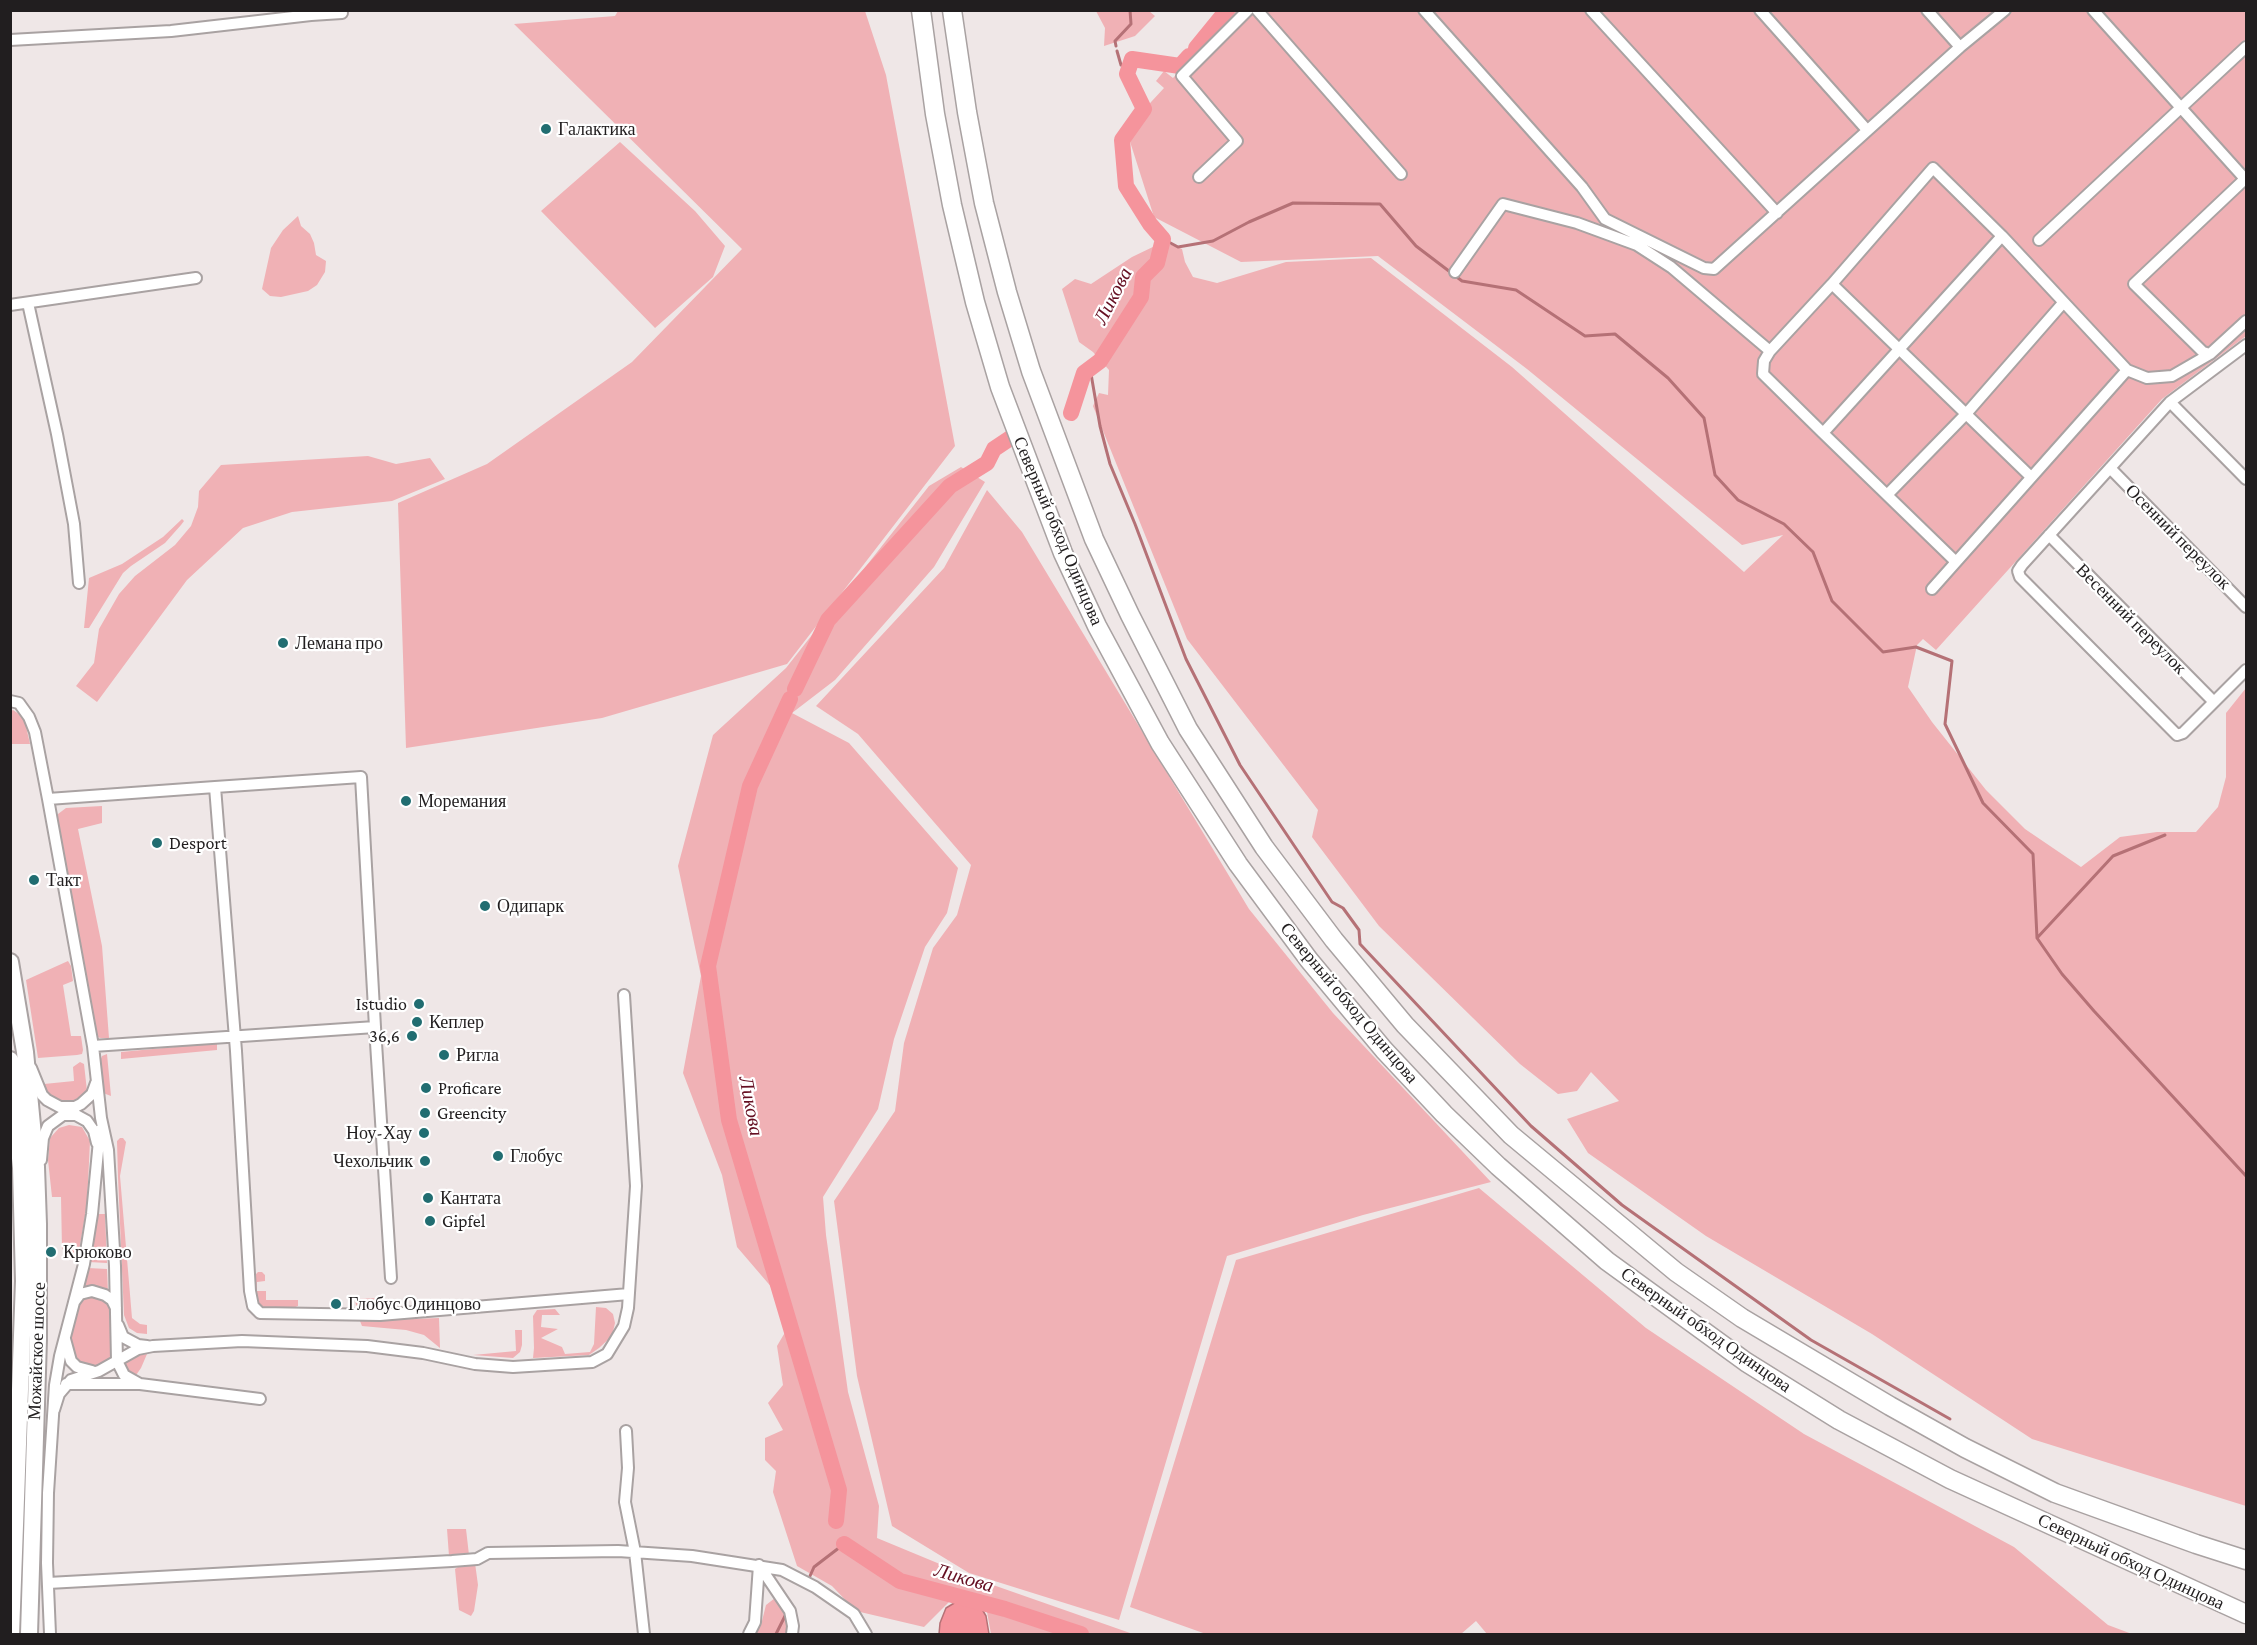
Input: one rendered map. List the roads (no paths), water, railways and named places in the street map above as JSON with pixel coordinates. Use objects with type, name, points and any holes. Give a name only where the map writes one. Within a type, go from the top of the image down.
[{"type":"highway","name":"Северный обход Одинцова","points":[[921,10],[934,114],[952,205],[975,302],[1000,387],[1063,553],[1097,626],[1161,743],[1238,864],[1309,960],[1384,1050],[1444,1114],[1498,1166],[1607,1260],[1746,1362],[1839,1420],[1950,1479],[2247,1614]]},
{"type":"highway","name":"Северный обход Одинцова","points":[[952,10],[967,112],[984,204],[1007,292],[1030,371],[1094,539],[1188,729],[1264,847],[1362,974],[1405,1024],[1511,1135],[1676,1272],[1742,1318],[1965,1448],[2055,1493],[2247,1560]]},
{"type":"main road","name":"Можайское шоссе","points":[[10,962],[18,1056],[37,1193],[39,1316],[29,1635]]},
{"type":"main road","name":"Можайское шоссе","points":[[11,1635],[24,1281],[12,1092],[18,1056]]},
{"type":"street","points":[[1199,177],[1237,141],[1182,76],[1248,10]]},
{"type":"street","points":[[1257,10],[1401,174]]},
{"type":"street","points":[[1424,10],[1582,187],[1605,219],[1704,268],[1714,269],[1960,47],[2005,10]]},
{"type":"street","points":[[1591,10],[1777,213]]},
{"type":"street","points":[[1760,10],[1867,130]]},
{"type":"street","points":[[1927,10],[1960,47]]},
{"type":"street","points":[[2093,10],[2246,179],[2134,284],[2203,352],[2210,354]]},
{"type":"street","points":[[10,39],[171,31],[311,15],[342,14]]},
{"type":"street","points":[[2040,240],[2247,47]]},
{"type":"street","points":[[1955,561],[1763,374],[1764,361],[1770,351],[1933,168],[2002,236],[2127,370],[2146,378],[2172,376],[2210,354],[2247,321]]},
{"type":"street","points":[[1455,272],[1503,204],[1513,206],[1577,223],[1637,245],[1671,267],[1770,351]]},
{"type":"street","points":[[1823,433],[2002,236]]},
{"type":"street","points":[[10,305],[196,278]]},
{"type":"street","points":[[1832,284],[2030,476]]},
{"type":"street","points":[[28,303],[74,524],[79,583]]},
{"type":"street","points":[[1887,495],[1966,414],[2063,303]]},
{"type":"street","points":[[2246,345],[2170,402],[2018,572],[2020,577],[2177,735],[2183,733],[2247,670]]},
{"type":"street","points":[[1932,589],[2030,476],[2127,370]]},
{"type":"street","points":[[2170,402],[2247,479]]},
{"type":"street","name":"Осенний переулок","points":[[2110,468],[2247,607]]},
{"type":"street","name":"Весенний переулок","points":[[2049,535],[2214,702]]},
{"type":"street","points":[[10,701],[19,703],[23,707],[35,732],[48,800],[93,1046],[101,1118],[111,1173],[118,1323],[117,1361],[124,1375],[140,1384]]},
{"type":"street","points":[[48,800],[361,777],[391,1278]]},
{"type":"street","points":[[215,787],[235,1035],[250,1291],[253,1306],[260,1313],[381,1315],[629,1294]]},
{"type":"street","points":[[54,1410],[59,1394],[66,1384],[78,1377],[99,1371],[138,1348],[153,1346],[272,1341],[395,1349],[475,1364],[513,1367],[592,1362],[607,1354],[618,1338],[626,1319],[636,1186],[624,996]]},
{"type":"street","points":[[93,1046],[375,1027]]},
{"type":"street","points":[[18,1056],[42,1095],[53,1104],[67,1107],[81,1104],[92,1094],[97,1080]]},
{"type":"street","points":[[37,1193],[45,1131],[57,1117],[69,1114],[87,1121],[94,1131],[98,1151]]},
{"type":"street","points":[[50,1635],[48,1493],[55,1385],[64,1335],[84,1264],[101,1118]]},
{"type":"street","points":[[74,1302],[80,1294],[99,1292],[112,1300],[117,1311]]},
{"type":"street","points":[[118,1323],[123,1336],[130,1341],[153,1346]]},
{"type":"street","points":[[64,1335],[71,1361],[76,1367],[99,1371]]},
{"type":"street","points":[[66,1384],[140,1384],[260,1399]]},
{"type":"street","points":[[626,1431],[628,1468],[625,1502],[635,1552],[644,1635]]},
{"type":"street","points":[[48,1582],[452,1561],[477,1559],[488,1553],[635,1552],[692,1556],[782,1570],[815,1587],[854,1614],[866,1635]]},
{"type":"street","points":[[749,1635],[755,1622],[759,1565]]},
{"type":"street","points":[[759,1565],[790,1611],[792,1635]]},
{"type":"waterway","points":[[1116,46],[1115,41],[1131,24],[1130,10]]},
{"type":"waterway","name":"Ликова","points":[[1196,48],[1227,10]]},
{"type":"waterway","points":[[1117,51],[1121,65],[1129,67]]},
{"type":"waterway","name":"Ликова","points":[[1071,413],[1084,373],[1100,361],[1141,297],[1143,277],[1157,263],[1163,239],[1150,224],[1126,186],[1122,140],[1144,109],[1127,74],[1132,59],[1180,66],[1189,56]]},
{"type":"waterway","points":[[1163,239],[1178,247],[1213,241],[1293,203],[1380,204],[1416,246],[1462,281],[1516,290],[1585,336],[1615,334],[1668,378],[1704,418],[1715,475],[1738,500],[1784,524],[1813,552],[1832,601],[1883,652],[1916,647],[1952,661],[1945,724],[1983,803],[2033,854],[2037,938],[2062,974],[2094,1011],[2246,1176]]},
{"type":"waterway","points":[[1090,368],[1100,426],[1110,464],[1186,659],[1240,765],[1332,902],[1343,908],[1359,930],[1360,944],[1531,1126],[1622,1205],[1811,1340],[1950,1419]]},
{"type":"waterway","name":"Ликова","points":[[795,689],[828,620],[950,486],[987,463],[994,449],[1012,437]]},
{"type":"waterway","name":"Ликова","points":[[790,699],[750,786],[708,966],[729,1120],[839,1490],[836,1521]]},
{"type":"waterway","points":[[2037,938],[2113,856],[2165,835]]},
{"type":"waterway","points":[[810,1576],[814,1567],[844,1544]]},
{"type":"waterway","name":"Ликова","points":[[844,1544],[900,1581],[1005,1609],[1081,1634]]},
{"type":"waterway","points":[[776,1634],[787,1612]]},
{"type":"place","name":"Галактика","points":[[546,129]]},
{"type":"place","name":"Лемана про","points":[[283,643]]},
{"type":"place","name":"Моремания","points":[[406,801]]},
{"type":"place","name":"Desport","points":[[157,843]]},
{"type":"place","name":"Такт","points":[[34,880]]},
{"type":"place","name":"Одипарк","points":[[485,906]]},
{"type":"place","name":"Istudio","points":[[419,1004]]},
{"type":"place","name":"Кеплер","points":[[417,1022]]},
{"type":"place","name":"36,6","points":[[412,1036]]},
{"type":"place","name":"Ригла","points":[[444,1055]]},
{"type":"place","name":"Proficare","points":[[426,1088]]},
{"type":"place","name":"Greencity","points":[[425,1113]]},
{"type":"place","name":"Ноу-Хау","points":[[424,1133]]},
{"type":"place","name":"Глобус","points":[[498,1156]]},
{"type":"place","name":"Чехольчик","points":[[425,1161]]},
{"type":"place","name":"Кантата","points":[[428,1198]]},
{"type":"place","name":"Gipfel","points":[[430,1221]]},
{"type":"place","name":"Крюково","points":[[51,1252]]},
{"type":"place","name":"Глобус Одинцово","points":[[336,1304]]}]
